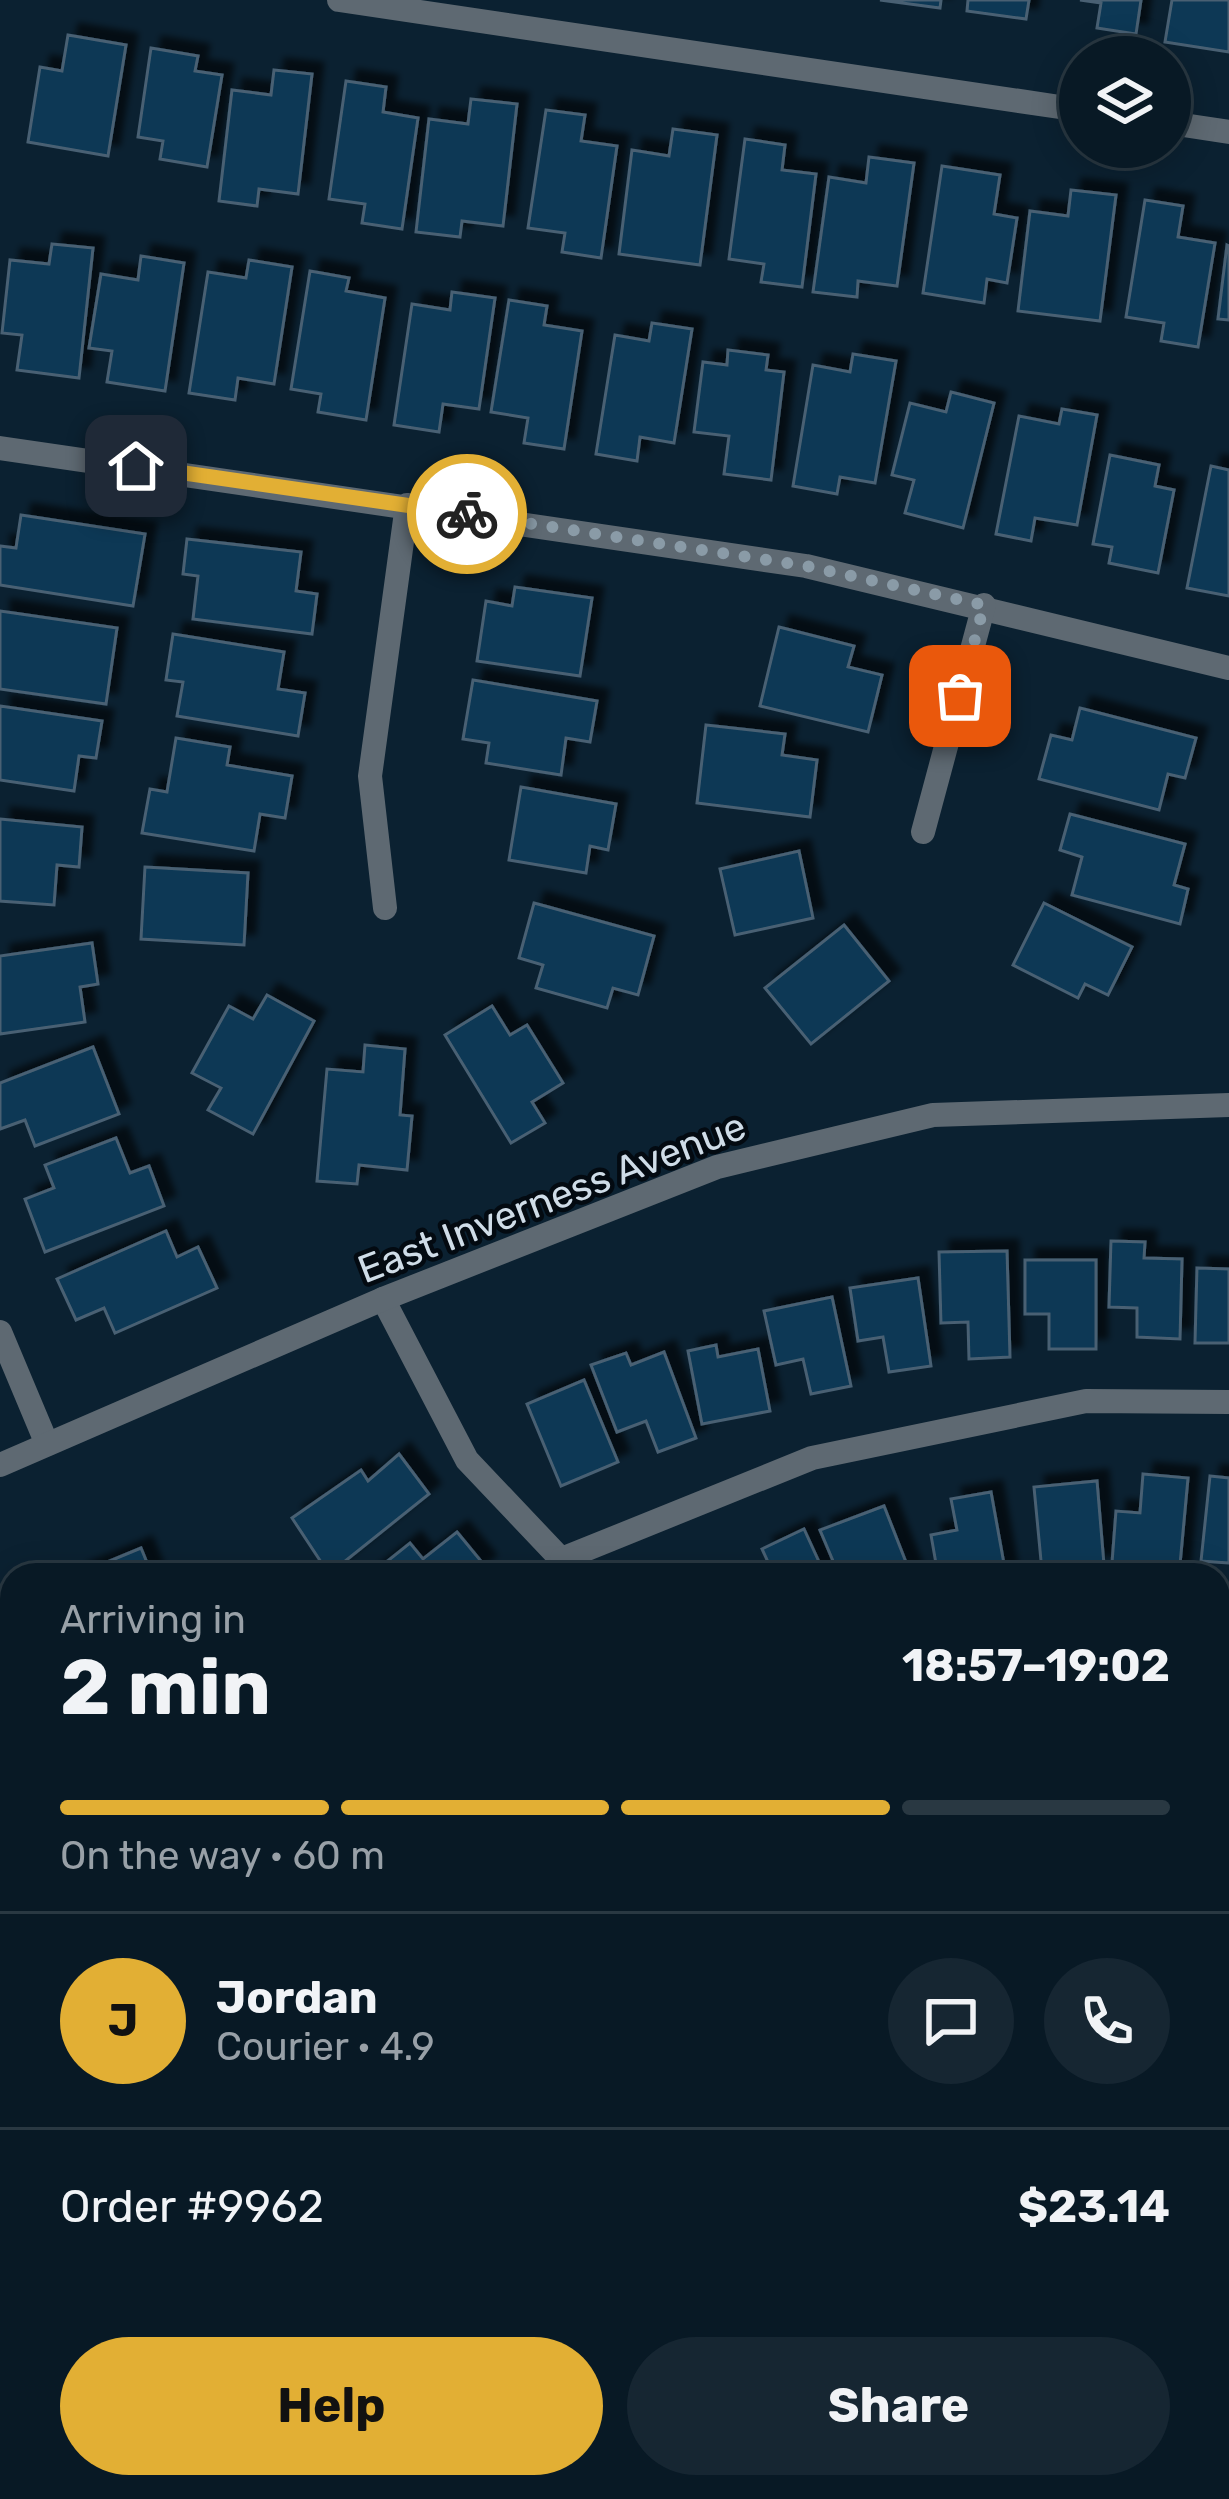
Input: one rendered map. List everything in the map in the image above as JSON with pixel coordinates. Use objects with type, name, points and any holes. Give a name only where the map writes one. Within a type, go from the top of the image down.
[{"type":"street","points":[[339,0],[1059,107]]},
{"type":"street","points":[[1191,126],[1229,132]]},
{"type":"street","points":[[0,448],[806,566],[984,605],[1229,668]]},
{"type":"street","points":[[385,908],[370,776],[406,505]]},
{"type":"street","points":[[923,832],[984,605]]},
{"type":"street","name":"East Inverness Avenue","points":[[0,1465],[383,1299],[717,1167],[933,1115],[1229,1105]]},
{"type":"street","points":[[383,1299],[467,1460],[565,1563]]},
{"type":"street","points":[[0,1332],[47,1444]]},
{"type":"street","points":[[578,1563],[812,1458],[1086,1401],[1229,1402]]},
{"type":"building","points":[[880,0],[941,0],[940,8]]},
{"type":"building","points":[[968,0],[1029,0],[1026,19],[967,11]]},
{"type":"building","points":[[1080,0],[1141,0],[1136,34],[1097,28],[1101,3]]},
{"type":"building","points":[[1172,0],[1229,0],[1229,52],[1191,46],[1191,36],[1166,36]]},
{"type":"building","points":[[68,35],[126,45],[108,156],[28,142],[40,67],[62,71]]},
{"type":"building","points":[[151,48],[198,56],[195,71],[222,75],[207,167],[160,159],[163,141],[138,137]]},
{"type":"building","points":[[274,70],[312,74],[298,194],[259,189],[257,206],[219,201],[232,90],[271,95]]},
{"type":"building","points":[[346,81],[386,87],[383,112],[418,118],[402,229],[362,223],[365,204],[329,199]]},
{"type":"building","points":[[471,99],[517,104],[503,226],[462,221],[460,237],[416,232],[429,119],[468,124]]},
{"type":"building","points":[[546,110],[585,115],[581,141],[617,146],[601,258],[562,252],[565,233],[528,228]]},
{"type":"building","points":[[673,129],[717,135],[700,265],[619,254],[632,150],[669,156]]},
{"type":"building","points":[[745,139],[785,145],[782,170],[816,174],[802,287],[761,282],[764,264],[729,259]]},
{"type":"building","points":[[869,157],[914,163],[897,286],[858,281],[857,297],[813,292],[829,177],[866,183]]},
{"type":"building","points":[[942,166],[1000,175],[994,214],[1017,218],[1007,283],[987,279],[984,303],[923,293]]},
{"type":"building","points":[[1071,190],[1116,195],[1100,321],[1018,311],[1030,211],[1068,216]]},
{"type":"building","points":[[1145,200],[1183,206],[1178,237],[1215,243],[1198,347],[1161,341],[1164,323],[1126,317]]},
{"type":"building","points":[[52,244],[93,248],[79,378],[17,370],[22,335],[2,333],[10,260],[49,264]]},
{"type":"building","points":[[1229,246],[1229,320],[1218,319]]},
{"type":"building","points":[[141,256],[184,263],[165,391],[107,382],[112,351],[89,348],[101,274],[138,280]]},
{"type":"building","points":[[249,260],[292,267],[274,384],[238,378],[235,400],[189,393],[208,272],[246,278]]},
{"type":"building","points":[[310,271],[349,278],[346,291],[385,298],[366,420],[318,412],[321,394],[291,389]]},
{"type":"building","points":[[452,292],[495,298],[479,409],[443,404],[439,432],[394,425],[412,304],[450,310]]},
{"type":"building","points":[[509,300],[547,306],[544,325],[582,331],[564,449],[524,443],[528,418],[491,412]]},
{"type":"building","points":[[652,323],[692,329],[674,443],[640,437],[637,461],[596,454],[615,335],[649,341]]},
{"type":"building","points":[[728,350],[768,355],[766,370],[784,372],[771,480],[724,474],[729,436],[694,432],[703,362],[727,365]]},
{"type":"building","points":[[853,354],[896,361],[875,483],[840,477],[837,494],[793,486],[813,365],[850,372]]},
{"type":"building","points":[[951,392],[994,403],[963,528],[905,513],[914,480],[892,475],[910,403],[946,412]]},
{"type":"building","points":[[1062,409],[1097,415],[1077,525],[1035,518],[1031,541],[996,534],[1019,416],[1059,424]]},
{"type":"building","points":[[1110,455],[1159,465],[1155,486],[1174,490],[1158,573],[1109,563],[1112,547],[1093,544]]},
{"type":"building","points":[[1211,466],[1229,470],[1229,596],[1187,588]]},
{"type":"building","points":[[21,515],[145,534],[133,606],[0,585],[0,546],[16,548]]},
{"type":"building","points":[[187,539],[301,552],[296,591],[317,594],[312,634],[193,619],[198,576],[183,574]]},
{"type":"building","points":[[515,587],[592,598],[580,676],[477,661],[486,601],[512,606]]},
{"type":"building","points":[[0,611],[117,628],[106,704],[0,689]]},
{"type":"building","points":[[779,627],[854,646],[848,667],[882,675],[868,732],[760,706]]},
{"type":"building","points":[[173,634],[284,652],[278,689],[305,693],[298,736],[177,716],[183,682],[166,680]]},
{"type":"building","points":[[473,680],[597,701],[590,742],[566,738],[561,775],[486,763],[489,743],[463,739]]},
{"type":"building","points":[[0,706],[102,721],[96,758],[79,756],[74,791],[0,780]]},
{"type":"building","points":[[1080,708],[1196,738],[1185,778],[1168,774],[1159,810],[1039,779],[1051,735],[1072,740]]},
{"type":"building","points":[[706,725],[785,734],[782,755],[817,760],[810,817],[697,803]]},
{"type":"building","points":[[176,738],[230,747],[227,765],[292,776],[285,818],[260,814],[254,851],[142,833],[150,789],[167,792]]},
{"type":"building","points":[[521,787],[616,804],[608,850],[590,846],[586,873],[509,860]]},
{"type":"building","points":[[1070,814],[1185,844],[1174,885],[1188,889],[1180,924],[1072,895],[1082,857],[1060,850]]},
{"type":"building","points":[[0,819],[82,827],[79,867],[57,865],[54,905],[0,901]]},
{"type":"building","points":[[799,851],[813,918],[735,935],[720,869]]},
{"type":"building","points":[[145,867],[248,873],[244,945],[141,939]]},
{"type":"building","points":[[534,903],[654,936],[638,995],[613,988],[607,1008],[536,988],[543,965],[519,958]]},
{"type":"building","points":[[1044,903],[1132,947],[1108,995],[1085,984],[1078,998],[1013,965]]},
{"type":"building","points":[[844,925],[889,981],[811,1044],[765,988]]},
{"type":"building","points":[[92,943],[98,984],[80,987],[85,1022],[0,1034],[0,956]]},
{"type":"building","points":[[267,995],[314,1021],[253,1134],[208,1110],[221,1088],[192,1073],[229,1006],[253,1019]]},
{"type":"building","points":[[492,1006],[510,1035],[527,1025],[563,1083],[532,1102],[545,1123],[511,1143],[445,1035]]},
{"type":"building","points":[[365,1045],[405,1049],[400,1115],[412,1116],[407,1170],[359,1165],[357,1184],[317,1181],[327,1069],[363,1072]]},
{"type":"building","points":[[93,1047],[119,1114],[35,1146],[25,1120],[0,1129],[0,1083]]},
{"type":"building","points":[[116,1138],[130,1173],[149,1166],[164,1206],[45,1252],[25,1199],[54,1188],[45,1165]]},
{"type":"building","points":[[166,1231],[177,1257],[198,1247],[217,1288],[115,1333],[104,1308],[76,1320],[57,1279]]},
{"type":"building","points":[[1111,1241],[1145,1242],[1144,1258],[1182,1259],[1180,1339],[1137,1337],[1137,1308],[1109,1307]]},
{"type":"building","points":[[1007,1251],[1010,1357],[969,1359],[968,1322],[941,1323],[939,1252]]},
{"type":"building","points":[[1025,1260],[1096,1260],[1096,1349],[1049,1349],[1049,1314],[1025,1314]]},
{"type":"building","points":[[1197,1268],[1229,1269],[1229,1343],[1195,1343]]},
{"type":"building","points":[[918,1278],[931,1366],[889,1372],[883,1337],[858,1341],[850,1288]]},
{"type":"building","points":[[832,1297],[851,1386],[811,1394],[803,1359],[776,1365],[764,1311]]},
{"type":"building","points":[[716,1345],[718,1357],[758,1349],[770,1411],[702,1424],[688,1351]]},
{"type":"building","points":[[664,1352],[696,1438],[658,1452],[646,1421],[617,1432],[591,1365],[626,1353],[631,1365]]},
{"type":"building","points":[[584,1380],[618,1462],[561,1486],[527,1404]]},
{"type":"building","points":[[399,1454],[429,1494],[343,1563],[322,1563],[292,1518],[361,1470],[368,1481]]},
{"type":"building","points":[[1143,1474],[1188,1478],[1180,1563],[1112,1563],[1116,1511],[1140,1513]]},
{"type":"building","points":[[1210,1476],[1229,1478],[1229,1563],[1201,1561]]},
{"type":"building","points":[[1097,1481],[1104,1563],[1041,1563],[1034,1487]]},
{"type":"building","points":[[991,1492],[1004,1563],[936,1563],[931,1535],[957,1530],[951,1499]]},
{"type":"building","points":[[884,1506],[906,1563],[834,1563],[820,1530]]},
{"type":"building","points":[[804,1529],[820,1563],[768,1563],[762,1549]]},
{"type":"building","points":[[457,1532],[483,1563],[385,1563],[410,1543],[423,1559]]},
{"type":"building","points":[[141,1548],[147,1563],[105,1563]]},
{"type":"way so far","points":[[467,514],[806,566],[984,605],[960,696]]},
{"type":"route","points":[[136,466],[467,514]]}]
